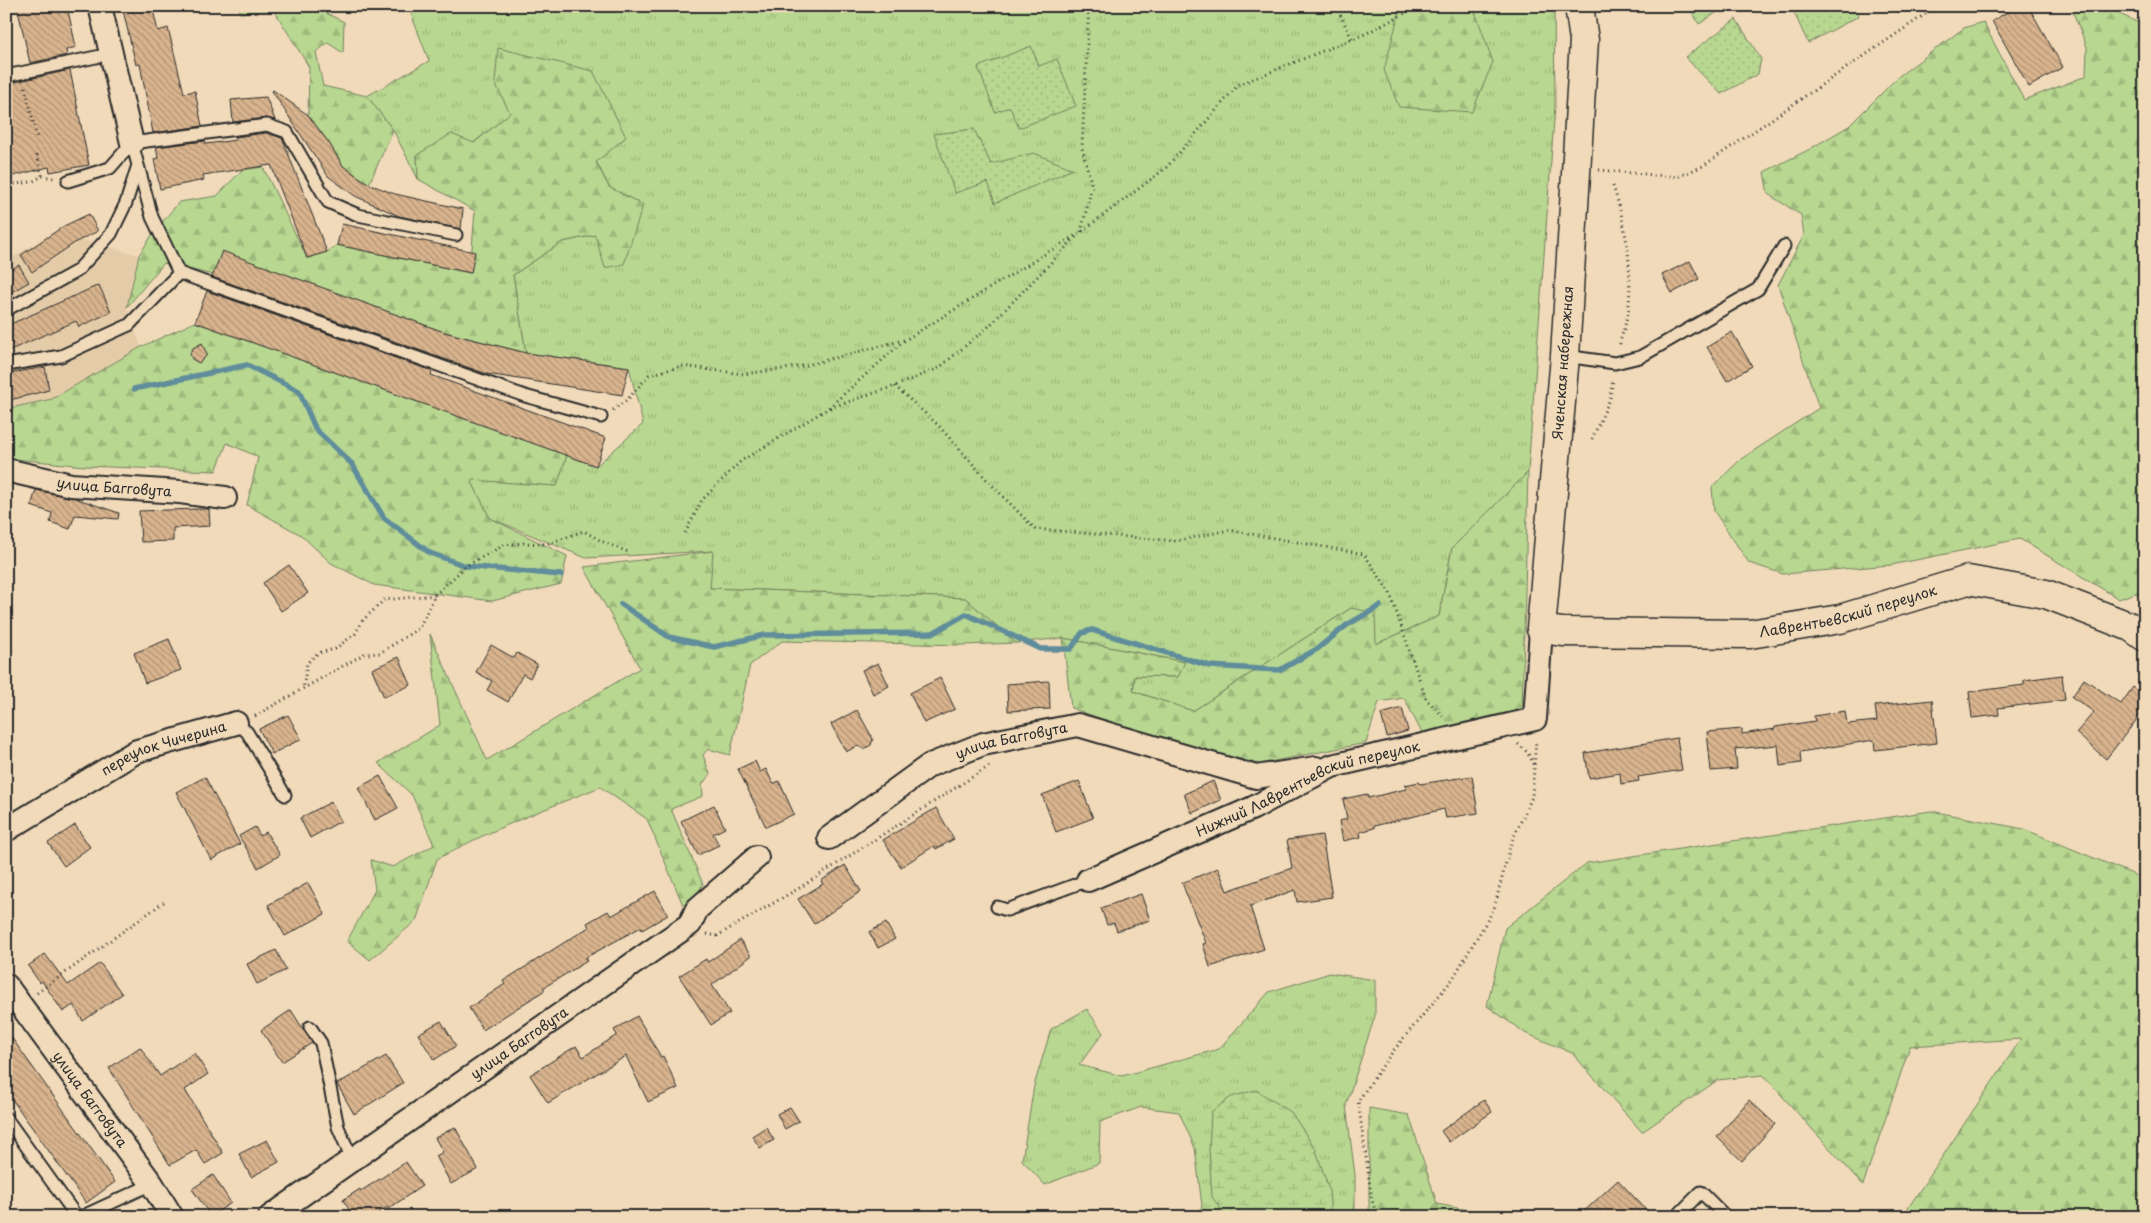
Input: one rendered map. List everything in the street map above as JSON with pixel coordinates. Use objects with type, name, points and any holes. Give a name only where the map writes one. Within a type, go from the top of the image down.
[{"type":"street","points":[[100,6],[132,143]]},
{"type":"street","name":"Яченская набережная","points":[[1535,719],[1565,356],[1584,40],[1580,6]]},
{"type":"street","name":"улица Багговута","points":[[6,470],[70,485],[180,492],[225,498]]},
{"type":"street","name":"Лаврентьевский переулок","points":[[1541,629],[1564,632],[1750,634],[1840,619],[1968,580],[2046,594],[2131,627],[2145,637]]},
{"type":"street","name":"Нижний Лаврентьевский переулок","points":[[1088,880],[1253,808],[1332,766],[1535,719]]},
{"type":"street","name":"переулок Чичерина","points":[[6,830],[137,751],[236,723]]},
{"type":"street","name":"улица Багговута","points":[[829,838],[930,764],[983,744],[1078,725],[1256,777],[1332,766]]},
{"type":"street","name":"улица Багговута","points":[[270,1217],[690,924],[697,909],[757,856]]},
{"type":"street","name":"улица Багговута","points":[[6,985],[152,1184],[172,1217]]},
{"type":"lane","points":[[6,76],[110,54]]},
{"type":"lane","points":[[68,182],[110,168],[132,143],[267,125],[287,132],[328,202],[358,215],[456,235]]},
{"type":"lane","points":[[132,143],[152,217],[179,273],[525,396],[601,417]]},
{"type":"lane","points":[[6,310],[77,271],[111,234],[126,203],[138,165]]},
{"type":"lane","points":[[1565,356],[1615,364],[1640,357],[1758,289],[1784,246]]},
{"type":"lane","points":[[6,365],[61,356],[128,325],[179,273]]},
{"type":"lane","points":[[236,723],[247,732],[286,795]]},
{"type":"lane","points":[[997,907],[1007,910],[1088,880]]},
{"type":"lane","points":[[310,1028],[321,1043],[338,1127],[352,1159]]},
{"type":"lane","points":[[6,1118],[77,1217]]},
{"type":"lane","points":[[81,1217],[152,1184]]},
{"type":"lane","points":[[1676,1217],[1701,1192],[1726,1217]]},
{"type":"path","points":[[827,409],[895,386],[939,368],[988,327],[1081,232],[1092,186],[1082,148],[1089,6]]},
{"type":"path","points":[[1336,6],[1352,39]]},
{"type":"path","points":[[685,533],[702,500],[741,461],[827,409],[905,340],[1081,232],[1166,168],[1238,85],[1352,39],[1420,6]]},
{"type":"path","points":[[1596,170],[1677,176],[1688,174],[1703,166],[1927,14],[1933,6]]},
{"type":"path","points":[[22,74],[37,138]]},
{"type":"path","points":[[36,156],[42,176]]},
{"type":"path","points":[[6,178],[14,184],[32,182],[42,176],[68,182]]},
{"type":"path","points":[[1592,439],[1610,399],[1615,364],[1629,307],[1630,261],[1624,217],[1613,186]]},
{"type":"path","points":[[601,417],[628,400],[649,375],[682,366],[743,374],[798,367],[905,340]]},
{"type":"path","points":[[895,386],[938,425],[1035,529],[1176,541],[1229,530],[1364,554],[1390,593],[1426,699],[1463,736]]},
{"type":"path","points":[[302,689],[307,663],[318,653],[335,649],[355,634],[363,620],[384,600],[435,595],[466,566],[504,545],[524,543],[547,544],[584,531],[601,541],[628,552]]},
{"type":"path","name":"переулок Чичерина","points":[[236,723],[248,721],[364,654],[380,653],[419,628],[435,595]]},
{"type":"path","points":[[1377,1217],[1372,1200],[1358,1101],[1393,1051],[1452,980],[1494,909],[1511,843],[1532,797],[1536,747],[1535,719]]},
{"type":"path","points":[[690,924],[694,930],[717,936],[801,887],[994,762]]},
{"type":"path","points":[[20,1005],[164,902]]},
{"type":"shaded area","points":[[53,232],[139,255],[127,307],[141,347],[52,399],[6,409],[6,262]]},
{"type":"green space","points":[[239,6],[326,6],[326,13],[344,22],[343,53],[328,43],[316,52],[323,86],[367,96],[393,130],[369,184],[343,166],[308,115],[309,67],[274,10],[240,13]]},
{"type":"green space","points":[[408,6],[1554,6],[1555,106],[1528,472],[1452,548],[1439,616],[1376,644],[1351,608],[1193,711],[1133,691],[1135,676],[1178,677],[1184,662],[1063,638],[1016,643],[965,598],[709,588],[713,551],[586,558],[490,518],[470,479],[556,486],[567,455],[596,466],[643,424],[629,367],[526,353],[513,275],[562,242],[595,235],[643,205],[609,187],[596,161],[626,137],[499,48],[495,83],[511,113],[473,143],[417,155],[418,179],[393,130],[367,96],[429,61]]},
{"type":"green space","points":[[1401,6],[1473,6],[1493,62],[1472,112],[1399,107],[1384,70]]},
{"type":"green space","points":[[1689,6],[1727,6],[1699,24]]},
{"type":"green space","points":[[1791,6],[1855,6],[1859,16],[1808,43]]},
{"type":"green space","points":[[2103,6],[2145,26],[2145,598],[2135,593],[2119,599],[2020,539],[1891,565],[1783,574],[1749,563],[1714,511],[1712,487],[1741,459],[1819,408],[1778,285],[1804,235],[1801,215],[1768,194],[1764,172],[1808,150],[1849,126],[1899,76],[1964,28],[1983,22],[2024,100],[2086,76],[2087,47],[2071,7]]},
{"type":"green space","points":[[1736,19],[1761,59],[1758,74],[1721,94],[1685,57]]},
{"type":"green space","points":[[1031,46],[1039,66],[1057,59],[1076,106],[1019,128],[1010,107],[995,112],[978,67]]},
{"type":"green space","points":[[498,48],[593,71],[626,137],[596,162],[609,187],[643,205],[624,264],[605,268],[595,235],[562,242],[513,275],[526,353],[444,332],[222,252],[213,275],[164,263],[127,307],[139,255],[154,232],[179,202],[217,196],[242,170],[263,167],[307,258],[327,252],[337,245],[470,273],[475,211],[418,179],[417,155],[451,134],[474,143],[510,113],[495,83]]},
{"type":"green space","points":[[974,129],[991,164],[1034,153],[1073,169],[995,203],[988,182],[955,193],[934,134]]},
{"type":"green space","points":[[195,322],[567,455],[557,486],[471,480],[490,518],[567,556],[561,584],[492,601],[374,585],[331,563],[301,535],[247,505],[258,457],[227,443],[216,471],[84,466],[6,458],[6,409],[52,399],[141,347]]},
{"type":"green space","points":[[1528,472],[1522,713],[1423,735],[1404,698],[1379,702],[1366,743],[1259,764],[1138,732],[1071,708],[1063,638],[1185,662],[1178,677],[1135,676],[1133,691],[1193,711],[1351,608],[1375,613],[1376,644],[1439,616],[1452,548]]},
{"type":"green space","points":[[713,551],[710,588],[965,598],[1016,643],[963,645],[782,641],[750,665],[730,755],[708,749],[703,755],[710,774],[702,785],[703,796],[671,809],[703,884],[693,901],[683,905],[647,819],[600,787],[497,829],[437,859],[416,921],[370,960],[347,941],[375,890],[371,860],[393,867],[434,845],[412,795],[378,763],[440,725],[430,634],[487,760],[640,668],[584,567]]},
{"type":"green space","points":[[1931,811],[2024,829],[2142,878],[2145,881],[2145,1217],[1907,1217],[1904,1214],[2021,1039],[1910,1046],[1863,1185],[1763,1075],[1718,1080],[1642,1132],[1572,1053],[1525,1033],[1487,1006],[1505,928],[1587,863]]},
{"type":"green space","points":[[1330,973],[1375,980],[1375,1016],[1346,1105],[1355,1175],[1355,1217],[1196,1217],[1202,1206],[1195,1148],[1179,1112],[1141,1107],[1100,1122],[1099,1163],[1045,1185],[1022,1160],[1034,1086],[1051,1029],[1087,1009],[1103,1033],[1079,1065],[1122,1076],[1219,1049],[1269,992]]},
{"type":"green space","points":[[1256,1090],[1291,1112],[1316,1150],[1329,1190],[1331,1217],[1227,1217],[1212,1197],[1209,1150],[1211,1112],[1231,1097]]},
{"type":"green space","points":[[1369,1108],[1409,1115],[1437,1204],[1504,1217],[1369,1217]]},
{"type":"building","points":[[17,6],[67,6],[76,47],[66,50],[67,55],[30,63]]},
{"type":"building","points":[[122,6],[152,6],[158,31],[168,28],[184,93],[195,91],[202,126],[153,133],[140,64],[136,65]]},
{"type":"building","points":[[2018,6],[2028,6],[2063,67],[2029,87],[1992,21]]},
{"type":"building","points":[[70,70],[89,165],[50,172],[49,167],[13,176],[6,152],[6,84]]},
{"type":"building","points":[[273,90],[308,115],[343,166],[369,184],[395,194],[463,209],[461,229],[399,216],[355,196],[328,176]]},
{"type":"building","points":[[266,97],[275,120],[266,118],[233,122],[231,100]]},
{"type":"building","points":[[266,133],[282,138],[327,252],[307,258],[271,165],[203,175],[204,180],[160,189],[154,159],[158,158],[156,147],[205,141],[206,144],[236,140],[235,137]]},
{"type":"building","points":[[89,214],[98,231],[76,242],[32,272],[21,255],[64,226]]},
{"type":"building","points":[[342,224],[475,252],[471,273],[337,245]]},
{"type":"building","points":[[222,251],[444,332],[526,353],[629,367],[622,395],[487,374],[212,277]]},
{"type":"building","points":[[1690,261],[1699,279],[1672,293],[1662,275]]},
{"type":"building","points":[[19,265],[29,282],[6,295],[6,272]]},
{"type":"building","points":[[99,285],[111,312],[79,327],[76,321],[6,352],[6,326]]},
{"type":"building","points":[[207,291],[432,371],[431,375],[606,438],[596,466],[195,322]]},
{"type":"building","points":[[1732,332],[1752,366],[1727,381],[1707,347]]},
{"type":"building","points":[[202,343],[207,355],[199,363],[192,359],[190,353],[193,348]]},
{"type":"building","points":[[45,367],[49,390],[6,401],[6,374]]},
{"type":"building","points":[[36,490],[75,498],[119,513],[118,519],[75,515],[70,529],[50,522],[52,513],[31,506]]},
{"type":"building","points":[[209,509],[210,526],[173,528],[173,541],[141,542],[139,511]]},
{"type":"building","points":[[289,565],[308,593],[281,611],[263,583]]},
{"type":"building","points":[[169,639],[181,670],[145,683],[134,653]]},
{"type":"building","points":[[491,645],[514,658],[517,653],[537,664],[530,678],[523,674],[508,702],[487,690],[492,681],[476,672]]},
{"type":"building","points":[[399,657],[411,685],[384,697],[372,669]]},
{"type":"building","points":[[878,663],[889,686],[873,694],[862,670]]},
{"type":"building","points":[[2062,675],[2065,700],[1998,708],[1999,715],[1972,718],[1969,692],[2024,685],[2024,680]]},
{"type":"building","points":[[940,678],[955,709],[924,723],[910,693]]},
{"type":"building","points":[[2084,679],[2121,704],[2133,687],[2145,696],[2145,709],[2106,759],[2076,733],[2094,712],[2072,697]]},
{"type":"building","points":[[1049,681],[1050,709],[1008,711],[1007,684]]},
{"type":"building","points":[[1932,700],[1937,743],[1875,750],[1874,740],[1800,752],[1801,763],[1780,766],[1778,745],[1735,749],[1737,769],[1711,771],[1707,732],[1742,729],[1742,734],[1775,729],[1775,727],[1815,721],[1814,716],[1845,711],[1847,724],[1877,721],[1875,706]]},
{"type":"building","points":[[1402,708],[1408,731],[1387,737],[1381,714]]},
{"type":"building","points":[[857,710],[873,739],[871,745],[864,749],[857,746],[846,752],[831,724]]},
{"type":"building","points":[[288,715],[301,739],[272,754],[259,729]]},
{"type":"building","points":[[1677,738],[1682,770],[1638,777],[1639,781],[1621,784],[1620,773],[1589,778],[1585,753]]},
{"type":"building","points":[[755,761],[760,772],[766,769],[773,784],[779,781],[794,814],[766,827],[738,769]]},
{"type":"building","points":[[380,776],[398,808],[375,820],[358,788]]},
{"type":"building","points":[[1472,776],[1478,813],[1446,818],[1444,809],[1374,826],[1374,828],[1360,832],[1361,837],[1343,841],[1339,821],[1347,819],[1343,799],[1367,794],[1368,798],[1406,789],[1405,785],[1419,782],[1420,784]]},
{"type":"building","points":[[205,777],[240,844],[211,860],[176,792]]},
{"type":"building","points":[[1079,781],[1093,818],[1056,832],[1042,795]]},
{"type":"building","points":[[1213,781],[1221,800],[1192,813],[1184,794]]},
{"type":"building","points":[[331,802],[341,821],[310,838],[300,818]]},
{"type":"building","points":[[714,805],[725,828],[713,834],[719,845],[698,855],[681,821]]},
{"type":"building","points":[[936,808],[954,839],[936,849],[934,846],[901,867],[883,840]]},
{"type":"building","points":[[75,825],[90,847],[64,866],[48,843]]},
{"type":"building","points":[[255,827],[260,836],[266,832],[280,855],[258,868],[239,836]]},
{"type":"building","points":[[1322,835],[1332,897],[1297,902],[1295,890],[1250,906],[1264,949],[1210,967],[1203,944],[1206,943],[1182,883],[1218,868],[1227,891],[1292,868],[1287,840]]},
{"type":"building","points":[[845,865],[861,891],[814,924],[798,899],[823,884],[821,881]]},
{"type":"building","points":[[308,883],[325,914],[285,936],[268,905]]},
{"type":"building","points":[[655,891],[668,915],[642,930],[641,927],[585,958],[587,961],[543,988],[545,990],[483,1030],[469,1008],[505,984],[503,981],[589,927],[587,923],[608,911],[611,916]]},
{"type":"building","points":[[1141,894],[1150,920],[1117,931],[1114,923],[1107,925],[1101,908]]},
{"type":"building","points":[[886,923],[895,939],[878,948],[869,932]]},
{"type":"building","points":[[740,940],[751,956],[712,985],[730,1013],[711,1025],[679,976],[706,959],[708,962]]},
{"type":"building","points":[[276,950],[286,970],[257,984],[247,964]]},
{"type":"building","points":[[45,954],[68,985],[100,963],[122,994],[83,1021],[73,1005],[63,1012],[42,981],[40,983],[28,966]]},
{"type":"building","points":[[291,1010],[312,1043],[282,1062],[261,1030]]},
{"type":"building","points":[[637,1016],[661,1057],[663,1056],[678,1088],[648,1102],[626,1056],[548,1103],[530,1075],[576,1046],[583,1057],[617,1035],[614,1030]]},
{"type":"building","points":[[441,1021],[456,1046],[434,1060],[418,1034]]},
{"type":"building","points":[[6,1030],[115,1182],[86,1203],[6,1091]]},
{"type":"building","points":[[140,1047],[160,1076],[194,1053],[208,1074],[185,1090],[223,1153],[205,1164],[196,1150],[170,1165],[109,1068]]},
{"type":"building","points":[[386,1056],[403,1083],[354,1114],[337,1084]]},
{"type":"building","points":[[1484,1100],[1492,1112],[1449,1142],[1441,1131]]},
{"type":"building","points":[[1749,1100],[1775,1124],[1742,1161],[1717,1137]]},
{"type":"building","points":[[790,1107],[799,1121],[785,1129],[777,1114]]},
{"type":"building","points":[[455,1127],[478,1169],[451,1184],[436,1156],[443,1152],[435,1138]]},
{"type":"building","points":[[766,1127],[774,1140],[760,1148],[752,1136]]},
{"type":"building","points":[[267,1140],[279,1162],[251,1177],[239,1154]]},
{"type":"building","points":[[406,1162],[422,1186],[388,1209],[387,1207],[372,1217],[354,1217],[343,1200],[360,1189],[361,1191]]},
{"type":"building","points":[[213,1175],[231,1203],[211,1216],[192,1189]]},
{"type":"building","points":[[1618,1180],[1653,1217],[1578,1217]]},
{"type":"waterway","points":[[134,389],[247,365],[299,391],[316,430],[352,464],[384,518],[430,553],[466,566],[561,575]]},
{"type":"waterway","points":[[621,604],[669,637],[714,647],[765,635],[933,633],[966,614],[1041,649],[1071,649],[1082,633],[1092,630],[1210,666],[1280,670],[1317,649],[1347,625],[1380,606]]}]
